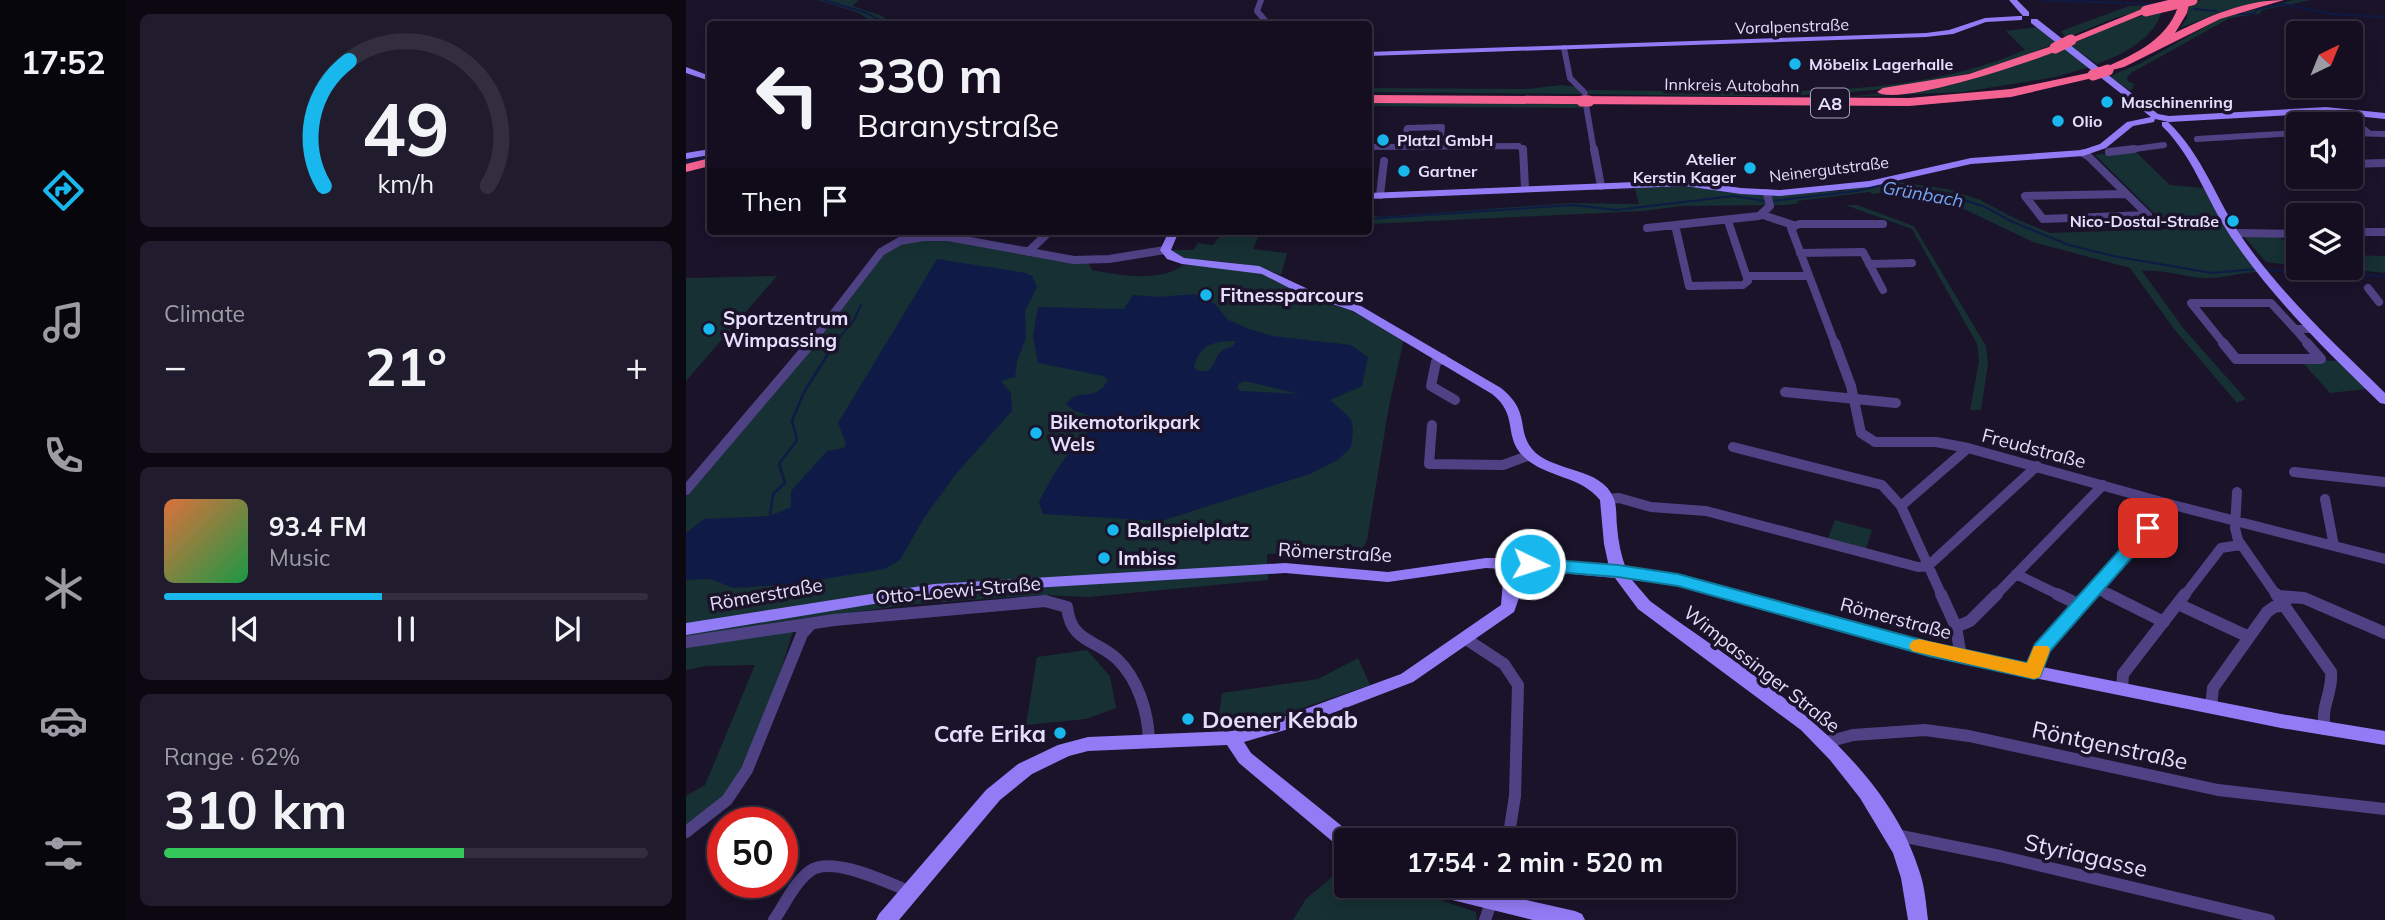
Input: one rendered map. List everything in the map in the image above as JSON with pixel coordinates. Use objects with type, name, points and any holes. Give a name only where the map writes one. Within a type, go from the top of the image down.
[{"type":"highway","name":"Innkreis Autobahn","points":[[1585,99],[1885,99],[1960,95],[2031,85],[2098,70],[2129,54],[2153,37],[2165,20],[2166,0]]},
{"type":"highway","name":"Innkreis Autobahn","points":[[1372,97],[1909,103],[2011,93],[2098,70],[2140,55],[2175,27],[2185,0]]},
{"type":"highway","points":[[1777,99],[1852,95],[1938,84],[2005,68],[2146,11],[2192,0]]},
{"type":"highway","points":[[2140,55],[2216,16],[2279,0]]},
{"type":"highway","points":[[686,170],[707,166]]},
{"type":"street","points":[[1261,0],[1257,11],[1265,21]]},
{"type":"street","points":[[2013,0],[2022,16],[2042,18],[2034,21],[2160,120],[2188,150],[2234,233],[2261,269],[2313,329],[2385,400]]},
{"type":"street","name":"Voralpenstraße","points":[[1372,54],[1926,35],[1950,32],[1985,20],[2022,16]]},
{"type":"street","points":[[1564,48],[1570,78],[1585,99],[1601,186]]},
{"type":"street","points":[[686,70],[707,78]]},
{"type":"street","name":"Neinergutstraße","points":[[2109,147],[2130,124],[2160,120],[2326,110],[2385,116]]},
{"type":"street","points":[[1403,147],[1407,128],[1442,127],[1440,148]]},
{"type":"street","points":[[2363,129],[2368,133]]},
{"type":"street","points":[[2363,133],[2385,134]]},
{"type":"street","points":[[2197,139],[2286,134]]},
{"type":"street","name":"Neinergutstraße","points":[[1372,196],[1685,183],[1769,199],[1869,184],[1971,161],[2083,153],[2109,147],[2134,149],[2164,145]]},
{"type":"street","points":[[1372,148],[1523,148],[1525,188]]},
{"type":"street","points":[[686,156],[707,152]]},
{"type":"street","points":[[2083,153],[2126,194],[2148,215],[2043,219],[2025,196],[2126,194]]},
{"type":"street","points":[[1380,195],[1384,161]]},
{"type":"street","points":[[2363,164],[2385,163]]},
{"type":"street","points":[[1763,215],[1769,209],[1769,199]]},
{"type":"street","points":[[1647,228],[1763,215],[1793,225],[1882,224]]},
{"type":"street","points":[[1728,221],[1746,280]]},
{"type":"street","points":[[1675,225],[1689,286],[1809,276]]},
{"type":"street","points":[[1793,225],[1791,228],[1800,253],[1845,368],[1861,433],[1866,439],[1881,443],[1936,442],[1968,448]]},
{"type":"street","points":[[2363,232],[2385,232]]},
{"type":"street","points":[[2234,233],[2286,234]]},
{"type":"street","points":[[1028,252],[1046,235]]},
{"type":"street","points":[[1165,250],[1172,235]]},
{"type":"street","points":[[686,490],[779,382],[887,247],[908,238],[944,236],[1074,260],[1099,261],[1165,250]]},
{"type":"street","points":[[1165,250],[1171,257],[1184,261],[1262,270],[1297,288],[1366,313],[1508,400],[1515,411],[1521,441],[1530,455],[1592,483],[1606,499],[1619,498],[1651,507],[1695,509],[1912,566],[1928,566],[2037,466]]},
{"type":"street","points":[[1800,253],[1863,252],[1883,290]]},
{"type":"street","points":[[1869,264],[1912,263]]},
{"type":"street","points":[[2368,288],[2382,302],[2385,311]]},
{"type":"street","points":[[2295,329],[2322,359],[2236,359],[2191,303],[2271,303],[2295,329],[2313,329]]},
{"type":"street","points":[[1443,359],[1436,362],[1432,386],[1455,400]]},
{"type":"street","points":[[1785,392],[1896,403]]},
{"type":"street","points":[[1432,425],[1429,464],[1503,465],[1530,455]]},
{"type":"street","points":[[1733,447],[1882,485],[1901,506],[1956,627],[1961,657]]},
{"type":"street","name":"Freudstraße","points":[[1901,506],[1968,448],[2169,504],[2385,559]]},
{"type":"street","points":[[2294,472],[2385,482]]},
{"type":"street","points":[[1956,627],[1970,621],[2102,485]]},
{"type":"street","points":[[2237,492],[2235,520],[2240,545],[2282,600],[2331,672],[2331,684],[2321,709],[2325,729]]},
{"type":"street","name":"Wimpassinger Straße","points":[[1606,499],[1618,571],[1626,587],[1644,605],[1827,742],[1875,803],[1909,869],[1918,920]]},
{"type":"street","points":[[2325,499],[2334,546]]},
{"type":"street","points":[[2034,672],[2042,649],[2169,504]]},
{"type":"street","points":[[2122,690],[2123,674],[2221,548],[2240,545]]},
{"type":"street","name":"Römerstraße","points":[[686,629],[877,596],[934,589],[1285,568],[1388,577],[1486,563],[1512,563],[1618,571],[1693,584],[1961,657],[2325,729],[2385,738]]},
{"type":"street","points":[[886,920],[993,795],[1025,769],[1064,750],[1088,744],[1231,738],[1293,721],[1407,678],[1508,608],[1511,598],[1512,563]]},
{"type":"street","points":[[2016,574],[2081,605]]},
{"type":"street","points":[[2096,588],[2164,622]]},
{"type":"street","points":[[2211,707],[2213,688],[2267,611],[2282,600],[2304,598],[2385,633]]},
{"type":"street","name":"Otto-Loewi-Straße","points":[[686,642],[811,624],[1045,601],[1058,603],[1067,607],[1068,623],[1075,633],[1108,652],[1127,671],[1148,725],[1149,740]]},
{"type":"street","points":[[2178,604],[2249,637]]},
{"type":"street","points":[[686,832],[727,800],[747,770],[802,634],[811,624]]},
{"type":"street","points":[[1466,639],[1516,676],[1515,796],[1510,828]]},
{"type":"street","name":"Röntgenstraße","points":[[1827,742],[1853,735],[1925,730],[1969,736],[2218,790],[2385,809]]},
{"type":"street","points":[[1231,738],[1245,758],[1334,831]]},
{"type":"street","name":"Styriagasse","points":[[1891,834],[1987,853],[2269,920]]},
{"type":"street","points":[[774,920],[806,875],[823,865],[840,868],[911,892]]},
{"type":"street","points":[[1474,898],[1575,920]]},
{"type":"green space","points":[[818,0],[859,0],[852,6],[880,15],[889,21],[871,21],[859,13]]},
{"type":"green space","points":[[2202,0],[2270,0],[2224,11],[2180,28],[2187,18],[2189,3]]},
{"type":"green space","points":[[2293,0],[2311,0],[2263,10],[2259,14],[2230,18],[2131,73],[2127,77],[2128,81],[2136,85],[2133,85],[2133,89],[2129,90],[2110,76],[2141,63],[2221,18]]},
{"type":"green space","points":[[2159,5],[2115,18],[2066,38],[2061,31],[2129,6]]},
{"type":"green space","points":[[2162,10],[2153,29],[2137,44],[2097,64],[2068,45],[2124,21]]},
{"type":"green space","points":[[2039,27],[2058,42],[2002,64],[1945,79],[1887,89],[1767,96],[1589,94],[1588,90],[1807,91],[1918,81],[1990,63],[2025,50],[2006,31]]},
{"type":"green space","points":[[2063,47],[2089,67],[2056,77],[1963,92],[1845,97],[1902,91],[1983,75]]},
{"type":"green space","points":[[1561,85],[1578,87],[1581,94],[1372,92],[1372,88],[1527,89]]},
{"type":"green space","points":[[1372,102],[1582,104],[1583,108],[1372,106]]},
{"type":"green space","points":[[2135,151],[2170,185],[2203,188],[2228,232],[2259,272],[2204,278],[2142,271],[2184,329],[2246,399],[2237,403],[2174,329],[2130,268],[2033,242],[1943,199],[1920,197],[1896,190],[1797,201],[1799,203],[1787,205],[1682,206],[1643,211],[1372,224],[1372,215],[1379,217],[1571,203],[1639,204],[1634,186],[1685,185],[1743,193],[1841,191],[1891,181],[1947,189],[1980,200],[2050,233],[2170,229],[2095,155]]},
{"type":"green space","points":[[1845,205],[1857,205],[1914,226],[1986,346],[1988,364],[1981,410],[1970,410],[1979,361],[1977,344],[1912,229]]},
{"type":"green space","points":[[2240,232],[2274,232],[2286,243],[2286,264],[2266,262]]},
{"type":"green space","points":[[1221,235],[1259,235],[1253,249],[1287,253],[1281,275],[1244,264],[1180,259],[1171,250],[1193,250],[1198,243],[1213,245]]},
{"type":"green space","points":[[925,237],[1088,262],[1092,270],[1139,276],[1163,274],[1183,265],[1241,268],[1261,272],[1298,293],[1342,306],[1404,339],[1389,406],[1367,540],[1354,564],[1294,553],[1267,554],[1268,580],[1089,597],[1040,595],[918,604],[797,619],[765,718],[743,768],[717,804],[707,807],[707,812],[686,826],[686,796],[705,785],[755,665],[706,666],[686,670],[686,496],[744,428],[884,252],[898,243]]},
{"type":"green space","points":[[2363,255],[2385,256],[2385,273],[2363,271]]},
{"type":"green space","name":"Sportzentrum Wimpassing","points":[[777,276],[686,381],[686,278]]},
{"type":"green space","points":[[2337,361],[2367,389],[2330,393],[2302,362]]},
{"type":"green space","points":[[1835,520],[1872,530],[1865,551],[1827,541]]},
{"type":"green space","points":[[1087,650],[1110,676],[1116,708],[1086,719],[1026,725],[1037,657]]},
{"type":"green space","points":[[1358,658],[1370,685],[1259,723],[1217,730],[1222,693],[1318,679]]},
{"type":"green space","points":[[1334,875],[1334,898],[1434,898],[1476,912],[1477,920],[1293,920],[1306,899]]},
{"type":"water","points":[[937,259],[1026,273],[1032,276],[1037,287],[1025,311],[1026,338],[1017,361],[1015,377],[1001,381],[1011,393],[1012,411],[955,475],[924,518],[900,560],[884,569],[794,584],[734,588],[710,579],[686,580],[686,533],[704,519],[770,516],[791,507],[791,491],[827,451],[844,448],[846,443],[838,423]]},
{"type":"water","points":[[1195,294],[1215,304],[1228,320],[1249,329],[1272,336],[1351,345],[1368,357],[1362,386],[1330,400],[1351,419],[1351,447],[1338,460],[1310,474],[1161,521],[1043,514],[1039,502],[1072,445],[1089,431],[1092,420],[1066,404],[1077,396],[1098,391],[1108,380],[1103,376],[1038,363],[1033,336],[1038,307],[1124,309],[1133,295],[1157,297]],"holes":[[[1236,341],[1233,346],[1219,354],[1208,371],[1194,368],[1204,349],[1214,343]],[[1245,381],[1300,394],[1241,391],[1237,388],[1239,383]]]},
{"type":"waterway","name":"Grünbach","points":[[824,0],[867,13],[881,21]]},
{"type":"waterway","points":[[2042,0],[2151,4]]},
{"type":"waterway","points":[[2237,14],[2253,14],[2258,9],[2283,4],[2331,14],[2385,17]]},
{"type":"waterway","points":[[2194,9],[2217,11]]},
{"type":"waterway","points":[[686,162],[707,158]]},
{"type":"waterway","name":"Grünbach","points":[[1772,201],[1857,191],[1886,184],[1941,192],[1985,207],[2013,222],[2069,245],[2113,256],[2212,273],[2256,269]]},
{"type":"waterway","name":"Grünbach","points":[[1372,219],[1573,205],[1616,210],[1734,196],[1765,201]]},
{"type":"waterway","name":"Grünbach","points":[[2266,270],[2385,276]]},
{"type":"waterway","points":[[834,344],[854,320],[861,305]]},
{"type":"waterway","points":[[770,516],[773,494],[785,483],[779,464],[797,440],[792,421],[804,392],[835,343]]},
{"type":"slow traffic","points":[[1919,646],[2034,672],[2041,650]]},
{"type":"place","name":"Möbelix Lagerhalle","points":[[1795,64]]},
{"type":"place","name":"Maschinenring","points":[[2107,102]]},
{"type":"place","name":"Olio","points":[[2058,121]]},
{"type":"place","name":"Platzl GmbH","points":[[1383,140]]},
{"type":"place","name":"Atelier Kerstin Kager","points":[[1750,168]]},
{"type":"place","name":"Gartner","points":[[1404,171]]},
{"type":"place","name":"Nico-Dostal-Straße","points":[[2233,221]]},
{"type":"place","name":"Fitnessparcours","points":[[1206,295]]},
{"type":"place","name":"Sportzentrum Wimpassing","points":[[709,329]]},
{"type":"place","name":"Bikemotorikpark Wels","points":[[1036,433]]},
{"type":"place","name":"Ballspielplatz","points":[[1113,530]]},
{"type":"place","name":"Imbiss","points":[[1104,558]]},
{"type":"place","name":"Doener Kebab","points":[[1188,719]]},
{"type":"place","name":"Cafe Erika","points":[[1060,733]]},
{"type":"route","points":[[1530,564],[1618,571],[1678,580],[1929,649],[2034,672],[2042,649],[2148,528]]}]
